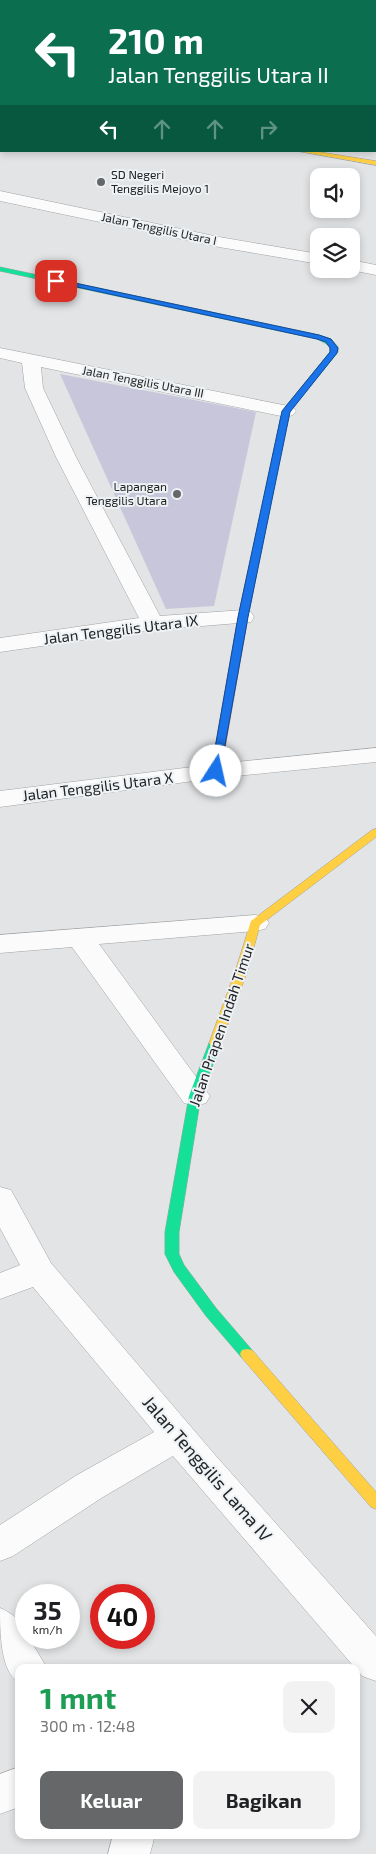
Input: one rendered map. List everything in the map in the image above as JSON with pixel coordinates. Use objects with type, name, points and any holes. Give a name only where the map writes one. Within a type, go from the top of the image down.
[{"type":"street","points":[[306,152],[376,163]]},
{"type":"street","name":"Jalan Tenggilis Utara I","points":[[0,196],[219,242],[310,257]]},
{"type":"street","points":[[360,267],[376,270]]},
{"type":"street","points":[[0,269],[328,341],[333,344],[334,352],[286,411],[243,617],[216,771]]},
{"type":"street","name":"Jalan Tenggilis Utara III","points":[[0,353],[286,411]]},
{"type":"street","points":[[31,360],[34,388],[66,457],[153,623]]},
{"type":"street","name":"Jalan Tenggilis Utara IX","points":[[0,646],[153,623],[243,617]]},
{"type":"street","name":"Jalan Tenggilis Utara X","points":[[0,799],[216,771],[376,755]]},
{"type":"street","name":"Jalan Prapen Indah Timur","points":[[376,832],[255,923],[241,972],[194,1096],[172,1232],[172,1254],[179,1268],[211,1312],[376,1503]]},
{"type":"street","points":[[0,944],[255,923]]},
{"type":"street","points":[[80,938],[194,1096]]},
{"type":"street","name":"Jalan Tenggilis Lama IV","points":[[0,1198],[39,1271],[178,1436],[376,1664]]},
{"type":"street","points":[[0,1286],[39,1271]]},
{"type":"street","points":[[0,1544],[90,1486],[178,1436]]},
{"type":"street","points":[[0,1625],[24,1664]]},
{"type":"street","points":[[0,1795],[15,1788]]},
{"type":"street","points":[[129,1854],[133,1839]]},
{"type":"shaded area","name":"Lapangan Tenggilis Utara","points":[[60,374],[256,412],[214,606],[166,609]]},
{"type":"traffic: fast","points":[[0,269],[319,337],[328,341],[334,347],[334,352],[286,411],[266,507]]},
{"type":"traffic: fast","points":[[215,1043],[195,1096],[172,1232],[172,1254],[179,1268],[211,1312],[247,1354]]},
{"type":"traffic: slow","points":[[306,152],[376,163]]},
{"type":"traffic: slow","points":[[215,1043],[241,972],[255,923],[376,832]]},
{"type":"traffic: slow","points":[[247,1354],[376,1503]]},
{"type":"traffic: jam","points":[[216,771],[243,617],[266,507]]},
{"type":"place","name":"SD Negeri Tenggilis Mejoyo 1","points":[[101,182]]},
{"type":"place","name":"Lapangan Tenggilis Utara","points":[[177,494]]},
{"type":"route","points":[[56,281],[319,337],[333,344],[334,352],[286,411],[243,617],[216,771]]}]
